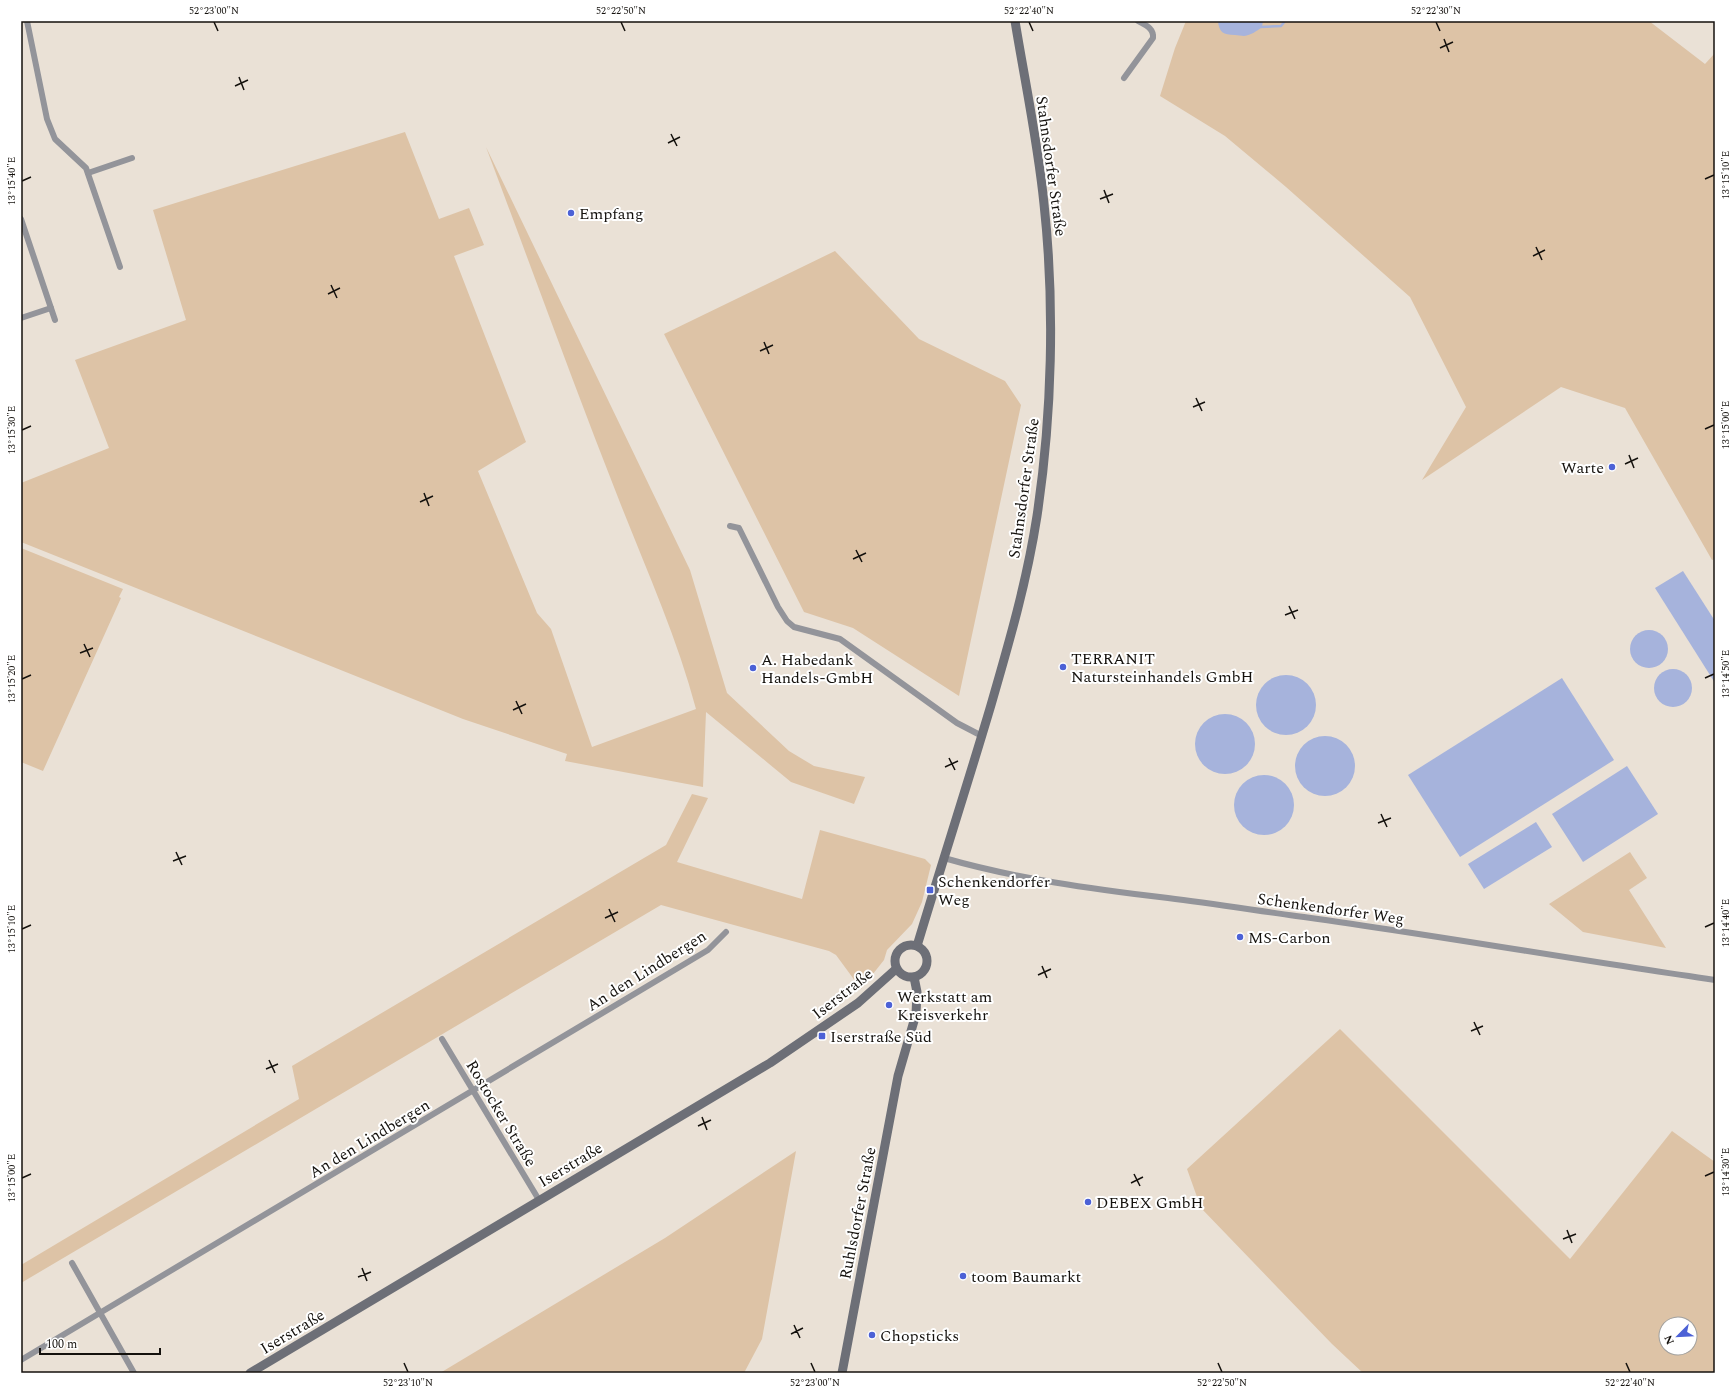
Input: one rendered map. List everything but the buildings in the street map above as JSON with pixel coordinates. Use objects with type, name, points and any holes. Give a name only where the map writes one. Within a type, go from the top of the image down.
[{"type":"street","points":[[27,21],[47,119],[55,139],[86,168],[120,267]]},
{"type":"street","name":"Stahnsdorfer Straße","points":[[917,946],[982,736],[1014,626],[1037,517],[1048,410],[1050,321],[1049,257],[1038,158],[1015,21]]},
{"type":"street","points":[[1124,78],[1153,38],[1151,29],[1138,21]]},
{"type":"street","points":[[88,173],[132,158]]},
{"type":"street","points":[[21,219],[55,320]]},
{"type":"street","points":[[21,244],[28,242]]},
{"type":"street","points":[[21,318],[51,308]]},
{"type":"street","points":[[730,526],[739,528],[778,607],[787,621],[794,626],[840,639],[957,723],[982,736]]},
{"type":"street","name":"Schenkendorfer Weg","points":[[944,858],[1034,880],[1101,891],[1169,898],[1351,923],[1476,944],[1715,980]]},
{"type":"street","name":"An den Lindbergen","points":[[21,1360],[708,950],[726,932]]},
{"type":"street","points":[[907,945],[917,946],[921,948],[926,956],[927,965],[922,973],[914,977],[904,976],[896,969],[894,959],[898,950],[907,945]]},
{"type":"street","name":"Iserstraße","points":[[250,1373],[770,1063],[858,1002],[896,969]]},
{"type":"street","name":"Ruhlsdorfer Straße","points":[[842,1373],[903,1058],[916,1014],[917,992],[914,977]]},
{"type":"street","name":"Rostocker Straße","points":[[442,1039],[539,1200]]},
{"type":"street","points":[[72,1263],[99,1314],[134,1373]]},
{"type":"shaded area","points":[[1186,21],[1649,21],[1705,64],[1715,53],[1715,559],[1712,560],[1625,408],[1561,387],[1422,480],[1466,407],[1410,297],[1286,187],[1225,136],[1160,96],[1175,48]]},
{"type":"shaded area","points":[[405,132],[439,219],[469,208],[484,245],[454,256],[526,442],[478,471],[537,613],[551,629],[592,747],[696,709],[670,629],[585,412],[486,147],[690,570],[727,693],[789,751],[814,766],[865,777],[854,804],[791,782],[706,712],[703,787],[565,761],[567,754],[463,719],[21,542],[21,483],[109,448],[75,360],[186,320],[153,210]]},
{"type":"shaded area","points":[[835,251],[919,339],[1005,381],[1021,405],[959,696],[853,628],[804,612],[664,334]]},
{"type":"shaded area","points":[[21,548],[123,589],[119,597],[121,598],[43,771],[21,762]]},
{"type":"shaded area","points":[[692,794],[708,798],[677,862],[802,899],[820,830],[925,859],[931,865],[922,902],[912,924],[887,950],[884,960],[861,989],[836,955],[829,951],[661,905],[21,1283],[21,1265],[299,1099],[292,1066],[666,845]]},
{"type":"shaded area","points":[[1630,852],[1647,878],[1629,890],[1666,948],[1583,932],[1549,904]]},
{"type":"shaded area","points":[[1340,1029],[1570,1259],[1672,1131],[1715,1162],[1715,1373],[1363,1373],[1332,1344],[1201,1208],[1187,1169]]},
{"type":"shaded area","points":[[796,1151],[762,1339],[744,1373],[440,1373],[665,1238]]},
{"type":"water","points":[[1218,21],[1263,21],[1262,27],[1254,33],[1244,36],[1231,35],[1222,32],[1219,28]]},
{"type":"water","points":[[1683,571],[1715,621],[1715,683],[1655,588]]},
{"type":"water","points":[[1645,630],[1653,630],[1663,635],[1667,642],[1667,656],[1663,663],[1653,668],[1645,668],[1635,663],[1633,660],[1630,653],[1630,645],[1635,635],[1638,633]]},
{"type":"water","points":[[1669,669],[1677,669],[1687,674],[1691,681],[1691,695],[1687,702],[1677,707],[1669,707],[1659,702],[1657,699],[1654,692],[1654,684],[1659,674],[1662,672]]},
{"type":"water","points":[[1286,675],[1303,680],[1311,688],[1316,705],[1311,722],[1303,730],[1286,735],[1269,730],[1261,722],[1256,705],[1261,688],[1269,680]]},
{"type":"water","points":[[1562,678],[1614,760],[1460,857],[1408,775]]},
{"type":"water","points":[[1225,714],[1242,719],[1250,727],[1255,744],[1250,761],[1242,769],[1225,774],[1208,769],[1200,761],[1195,744],[1200,727],[1208,719]]},
{"type":"water","points":[[1325,736],[1342,741],[1350,749],[1355,766],[1350,783],[1342,791],[1325,796],[1308,791],[1300,783],[1295,766],[1300,749],[1308,741]]},
{"type":"water","points":[[1627,766],[1658,814],[1583,862],[1552,814]]},
{"type":"water","points":[[1264,775],[1281,780],[1289,788],[1294,805],[1289,822],[1281,830],[1264,835],[1247,830],[1239,822],[1234,805],[1239,788],[1247,780]]},
{"type":"water","points":[[1536,822],[1552,847],[1484,889],[1468,864]]},
{"type":"waterway","points":[[1260,27],[1281,26],[1285,21]]},
{"type":"place","name":"Empfang","points":[[571,213]]},
{"type":"place","name":"Warte","points":[[1612,467]]},
{"type":"place","name":"TERRANIT Natursteinhandels GmbH","points":[[1063,667]]},
{"type":"place","name":"A. Habedank Handels-GmbH","points":[[753,668]]},
{"type":"place","name":"Schenkendorfer Weg","points":[[930,890]]},
{"type":"place","name":"MS-Carbon","points":[[1240,937]]},
{"type":"place","name":"Werkstatt am Kreisverkehr","points":[[889,1005]]},
{"type":"place","name":"Iserstraße Süd","points":[[822,1036]]},
{"type":"place","name":"DEBEX GmbH","points":[[1088,1202]]},
{"type":"place","name":"toom Baumarkt","points":[[963,1276]]},
{"type":"place","name":"Chopsticks","points":[[872,1335]]}]
